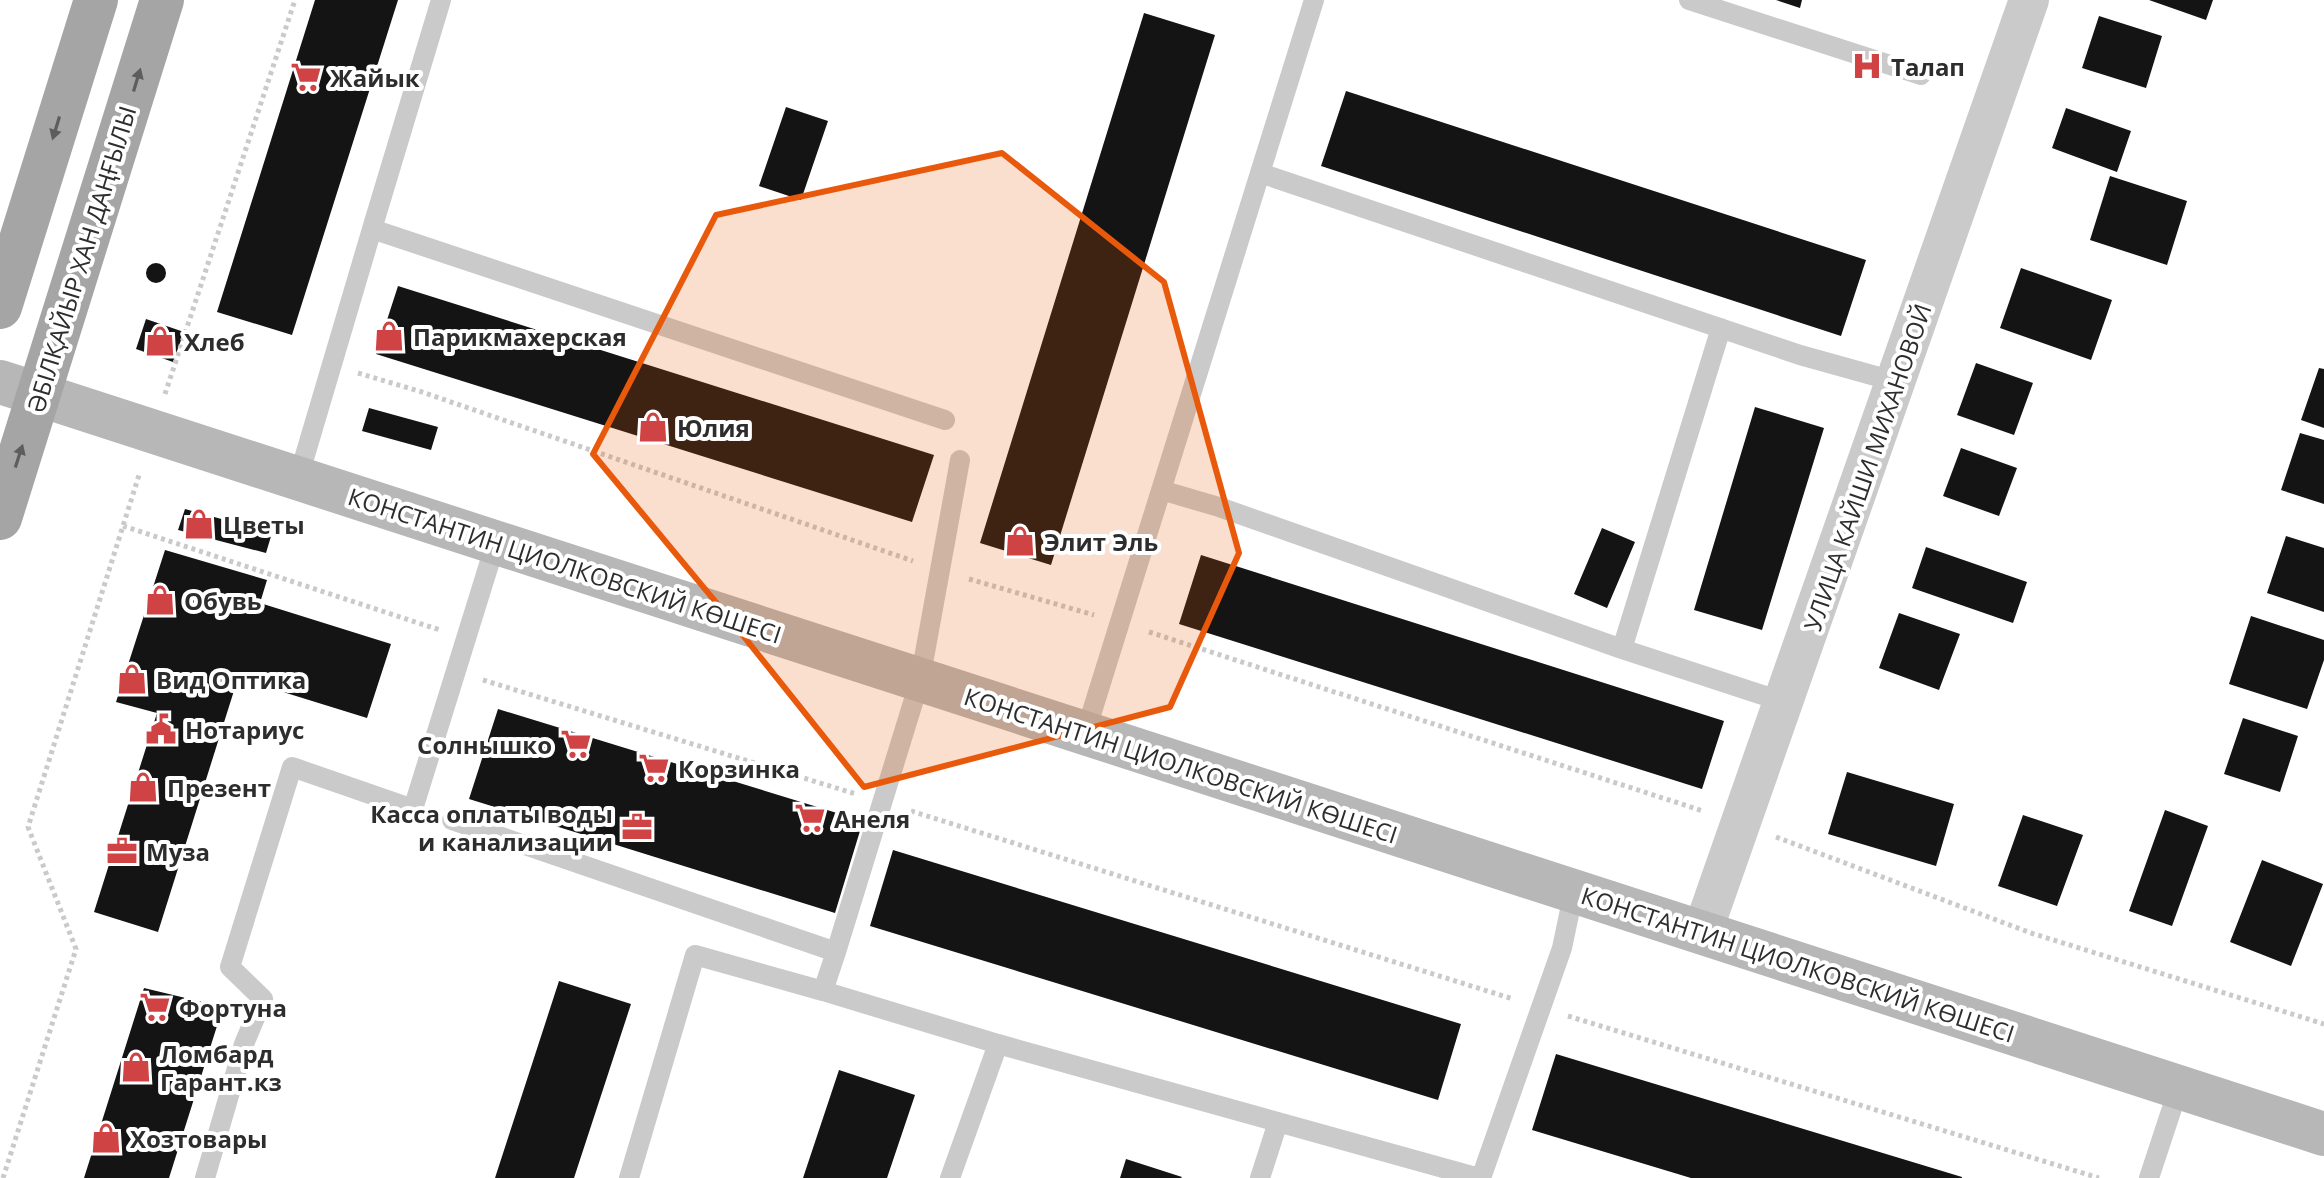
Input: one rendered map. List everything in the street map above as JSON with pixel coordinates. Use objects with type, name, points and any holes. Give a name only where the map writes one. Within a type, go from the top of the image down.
[{"type":"main road","points":[[0,307],[96,0]]},
{"type":"main road","name":"ӘБІЛҚАЙЫР ХАН ДАҢҒЫЛЫ","points":[[0,518],[19,388],[162,0]]},
{"type":"street","name":"УЛИЦА КАЙШИ МИХАНОВОЙ","points":[[1702,933],[2029,0]]},
{"type":"street","name":"КОНСТАНТИН ЦИОЛКОВСКИЙ КӨШЕСІ","points":[[19,388],[2324,1134]]},
{"type":"lane","points":[[298,479],[441,0]]},
{"type":"lane","points":[[1085,734],[1314,0]]},
{"type":"lane","points":[[1698,1],[1921,75]]},
{"type":"lane","points":[[1260,173],[1800,355],[1897,382]]},
{"type":"lane","points":[[372,229],[945,420]]},
{"type":"lane","points":[[1622,649],[1721,328]]},
{"type":"lane","points":[[823,991],[920,680],[960,460]]},
{"type":"lane","points":[[1161,490],[1219,507],[1622,649],[1784,702]]},
{"type":"lane","points":[[205,1178],[244,1044],[263,999],[230,967],[292,767],[413,809],[496,542]]},
{"type":"lane","points":[[452,820],[836,952]]},
{"type":"lane","points":[[629,1178],[695,955],[998,1044],[1480,1178],[1562,948],[1574,891]]},
{"type":"lane","points":[[950,1178],[998,1044]]},
{"type":"lane","points":[[2149,1178],[2179,1087]]},
{"type":"lane","points":[[1260,1178],[1278,1122]]},
{"type":"path","points":[[3,1178],[76,949],[28,827],[153,432],[295,0]]},
{"type":"path","points":[[331,365],[422,392],[941,571],[1119,622],[1741,824],[2031,933],[2324,1024]]},
{"type":"path","points":[[123,526],[442,631],[456,672],[2099,1178]]},
{"type":"highlighted area","points":[[1002,153],[1164,282],[1239,553],[1170,707],[864,787],[593,454],[716,215]]},
{"type":"building","points":[[315,0],[398,0],[292,335],[217,312]]},
{"type":"building","points":[[1776,0],[1802,0],[1800,8]]},
{"type":"building","points":[[2149,0],[2213,0],[2206,20]]},
{"type":"building","points":[[1144,13],[1215,35],[1051,565],[980,543]]},
{"type":"building","points":[[2099,16],[2162,36],[2146,88],[2082,68]]},
{"type":"building","points":[[1346,91],[1866,260],[1841,336],[1321,166]]},
{"type":"building","points":[[786,107],[828,121],[801,200],[759,186]]},
{"type":"building","points":[[2066,108],[2131,131],[2117,172],[2052,148]]},
{"type":"building","points":[[2110,176],[2187,201],[2167,265],[2090,240]]},
{"type":"building","points":[[152,263],[160,263],[166,273],[160,283],[152,283],[146,277],[146,269]]},
{"type":"building","points":[[2021,268],[2112,300],[2091,360],[2000,328]]},
{"type":"building","points":[[398,286],[934,455],[912,522],[376,354]]},
{"type":"building","name":"Хлеб","points":[[146,319],[184,332],[173,362],[136,349]]},
{"type":"building","points":[[1976,363],[2033,383],[2014,435],[1957,415]]},
{"type":"building","points":[[2319,368],[2324,369],[2324,428],[2301,420]]},
{"type":"building","points":[[1755,407],[1824,428],[1762,630],[1694,610]]},
{"type":"building","points":[[369,408],[438,427],[431,450],[362,431]]},
{"type":"building","points":[[2300,433],[2324,440],[2324,504],[2281,490]]},
{"type":"building","points":[[1961,448],[2017,468],[1999,516],[1943,496]]},
{"type":"building","points":[[185,509],[272,533],[266,553],[178,530]]},
{"type":"building","points":[[1602,528],[1635,542],[1607,608],[1574,594]]},
{"type":"building","points":[[2286,536],[2324,548],[2324,612],[2267,593]]},
{"type":"building","points":[[1926,547],[2027,582],[2013,623],[1912,588]]},
{"type":"building","points":[[165,550],[267,580],[260,603],[391,644],[367,718],[238,678],[158,932],[94,912],[157,713],[116,702]]},
{"type":"building","points":[[1201,555],[1724,721],[1702,789],[1179,624]]},
{"type":"building","points":[[1899,613],[1960,634],[1939,690],[1879,668]]},
{"type":"building","points":[[2251,616],[2324,640],[2324,660],[2307,709],[2229,684]]},
{"type":"building","points":[[498,709],[863,821],[835,913],[469,799]]},
{"type":"building","points":[[2243,718],[2298,736],[2280,792],[2224,774]]},
{"type":"building","points":[[1847,772],[1954,804],[1936,866],[1828,834]]},
{"type":"building","points":[[2165,810],[2208,826],[2172,926],[2129,911]]},
{"type":"building","points":[[2023,815],[2083,835],[2057,906],[1998,886]]},
{"type":"building","points":[[893,850],[1461,1024],[1438,1100],[870,926]]},
{"type":"building","points":[[2262,860],[2323,884],[2291,966],[2230,942]]},
{"type":"building","points":[[559,981],[631,1004],[574,1178],[495,1178]]},
{"type":"building","points":[[144,988],[223,1007],[169,1178],[84,1178]]},
{"type":"building","points":[[1556,1054],[1962,1178],[1691,1178],[1532,1130]]},
{"type":"building","points":[[839,1070],[915,1095],[887,1178],[803,1178]]},
{"type":"building","points":[[1126,1159],[1182,1177],[1120,1178]]},
{"type":"place","name":"Талап","points":[[1867,66]]},
{"type":"place","name":"Жайык","points":[[306,77]]},
{"type":"place","name":"Парикмахерская","points":[[389,336]]},
{"type":"place","name":"Хлеб","points":[[160,341]]},
{"type":"place","name":"Юлия","points":[[653,427]]},
{"type":"place","name":"Цветы","points":[[199,524]]},
{"type":"place","name":"Элит Эль","points":[[1020,541]]},
{"type":"place","name":"Обувь","points":[[160,600]]},
{"type":"place","name":"Вид Оптика","points":[[132,679]]},
{"type":"place","name":"Нотариус","points":[[161,729]]},
{"type":"place","name":"Солнышко","points":[[576,744]]},
{"type":"place","name":"Корзинка","points":[[654,768]]},
{"type":"place","name":"Презент","points":[[143,787]]},
{"type":"place","name":"Анеля","points":[[810,818]]},
{"type":"place","name":"Касса оплаты воды и канализации","points":[[637,827]]},
{"type":"place","name":"Муза","points":[[122,851]]},
{"type":"place","name":"Фортуна","points":[[155,1007]]},
{"type":"place","name":"Ломбард Гарант.кз","points":[[136,1067]]},
{"type":"place","name":"Хозтовары","points":[[106,1138]]}]
